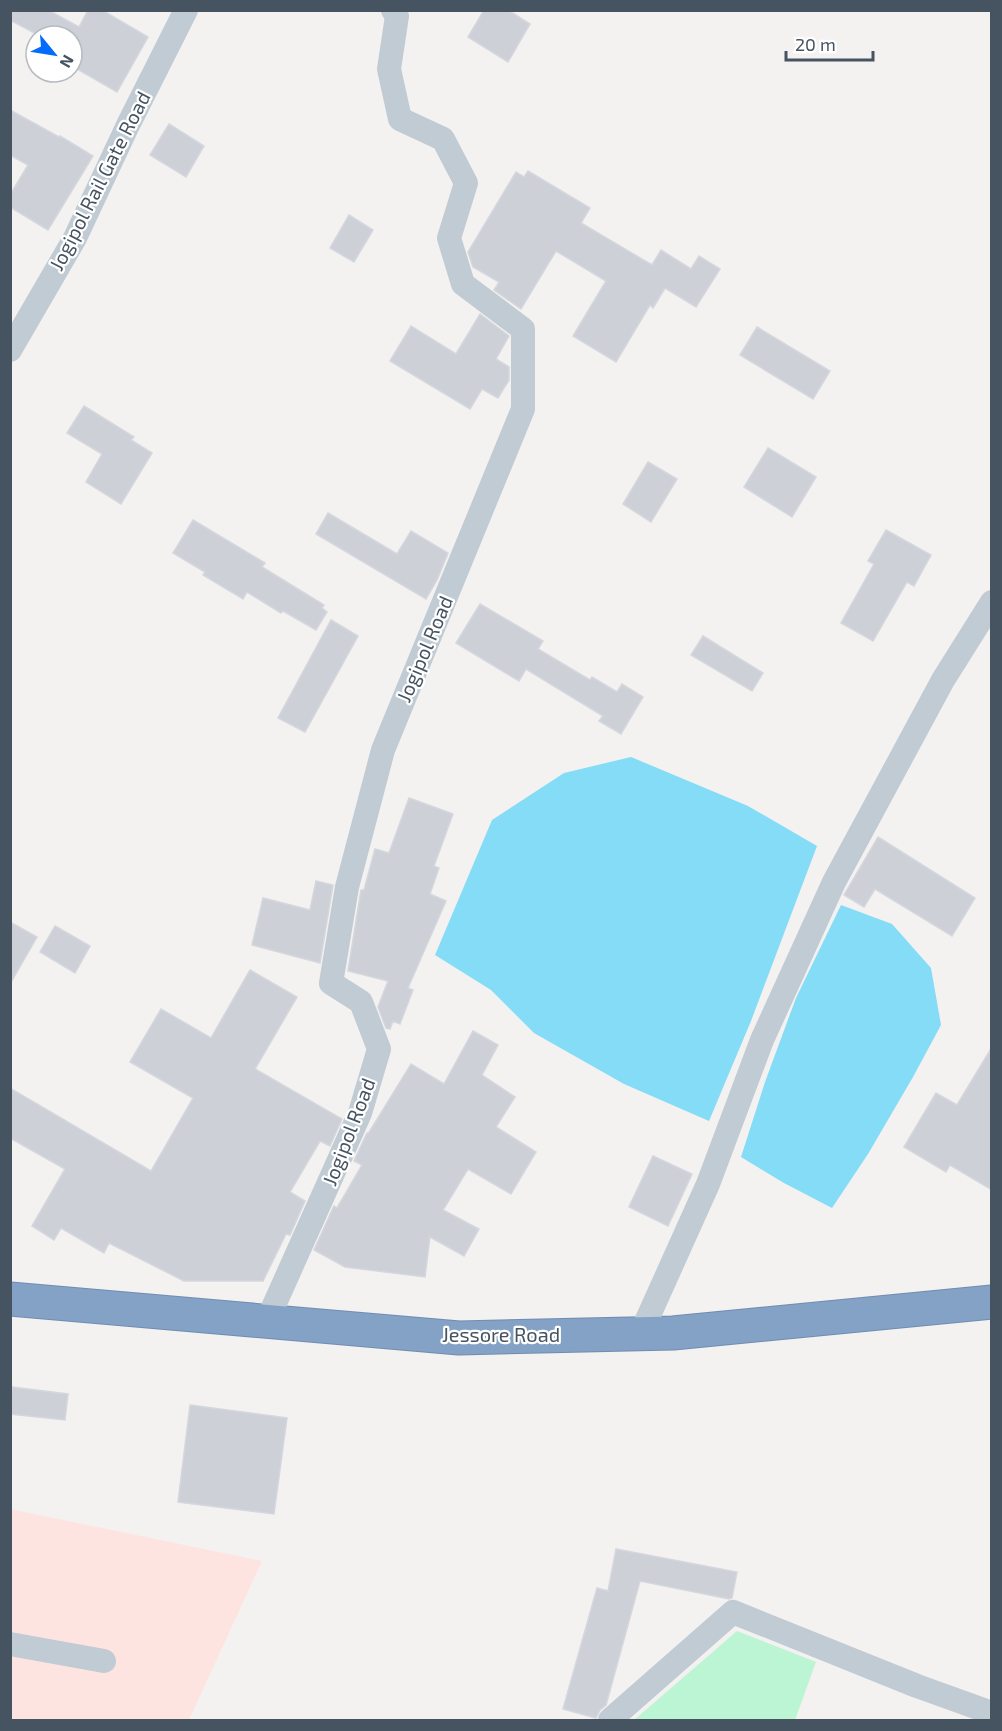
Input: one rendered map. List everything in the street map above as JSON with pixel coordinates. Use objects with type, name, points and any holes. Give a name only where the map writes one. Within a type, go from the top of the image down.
[{"type":"highway","name":"Jessore Road","points":[[10,1299],[459,1338],[685,1332],[992,1302]]},
{"type":"street","name":"Jogipol Rail Gate Road","points":[[10,350],[75,238],[128,125],[186,10]]},
{"type":"street","name":"Jogipol Road","points":[[267,1321],[360,1113],[379,1049],[361,1002],[331,983],[347,887],[383,750],[523,409],[523,329],[463,284],[449,238],[466,183],[443,139],[400,119],[389,69],[397,16],[393,10]]},
{"type":"street","points":[[641,1334],[708,1184],[762,1040],[834,882],[943,681],[992,602]]},
{"type":"street","points":[[610,1720],[733,1612],[917,1686],[992,1713]]},
{"type":"street","points":[[10,1644],[104,1661]]},
{"type":"shaded area","points":[[10,1509],[262,1561],[189,1720],[11,1720]]},
{"type":"green space","points":[[737,1631],[816,1662],[795,1720],[634,1720]]},
{"type":"water","points":[[631,757],[748,806],[817,846],[751,1021],[709,1121],[624,1084],[534,1033],[491,990],[435,955],[492,820],[564,773]]},
{"type":"water","points":[[841,905],[892,924],[931,968],[941,1025],[868,1154],[832,1208],[741,1157],[765,1082],[796,998]]},
{"type":"building","points":[[10,10],[48,10],[74,24],[24,24],[24,27],[10,20]]},
{"type":"building","points":[[88,10],[102,10],[148,37],[117,92],[84,73],[84,24],[81,24]]},
{"type":"building","points":[[484,10],[508,10],[530,24],[508,62],[468,37]]},
{"type":"building","points":[[10,110],[93,156],[48,230],[10,207],[10,195],[28,165],[10,155]]},
{"type":"building","points":[[169,124],[204,146],[186,177],[150,155]]},
{"type":"building","points":[[528,171],[590,208],[581,223],[652,265],[661,250],[691,269],[699,256],[720,269],[696,307],[665,288],[653,308],[650,305],[616,362],[573,336],[606,281],[556,251],[521,309],[494,290],[499,282],[473,267],[468,252],[516,172],[524,177]]},
{"type":"building","points":[[349,215],[373,230],[354,262],[330,248]]},
{"type":"building","points":[[480,314],[509,336],[496,359],[509,367],[509,380],[498,398],[482,389],[470,409],[390,361],[411,326],[456,354]]},
{"type":"building","points":[[757,327],[830,371],[813,399],[740,355]]},
{"type":"building","points":[[84,406],[134,437],[131,440],[152,453],[121,504],[86,482],[102,454],[67,433]]},
{"type":"building","points":[[768,448],[816,477],[792,517],[744,487]]},
{"type":"building","points":[[648,462],[677,479],[651,522],[623,504]]},
{"type":"building","points":[[328,513],[397,554],[411,531],[448,553],[426,599],[316,534]]},
{"type":"building","points":[[193,520],[265,563],[262,567],[324,605],[322,608],[327,612],[316,630],[283,611],[281,613],[247,592],[243,599],[203,575],[205,572],[173,553]]},
{"type":"building","points":[[886,530],[931,555],[914,586],[907,582],[873,641],[841,623],[874,564],[868,561]]},
{"type":"building","points":[[480,604],[543,641],[538,649],[590,680],[592,677],[617,692],[622,684],[643,697],[621,734],[599,721],[603,716],[526,669],[519,681],[456,643]]},
{"type":"building","points":[[331,620],[358,636],[305,732],[278,718]]},
{"type":"building","points":[[703,636],[763,673],[752,691],[691,655]]},
{"type":"building","points":[[409,798],[453,814],[434,866],[439,868],[430,894],[446,901],[408,988],[413,990],[400,1024],[393,1021],[390,1029],[386,1028],[378,1007],[388,981],[348,971],[361,890],[364,890],[375,849],[389,853]]},
{"type":"building","points":[[878,837],[975,898],[952,936],[875,889],[864,907],[844,895]]},
{"type":"building","points":[[316,881],[333,885],[320,963],[252,945],[263,898],[310,910]]},
{"type":"building","points":[[10,922],[37,937],[10,984]]},
{"type":"building","points":[[55,926],[90,946],[75,973],[40,952]]},
{"type":"building","points":[[250,970],[297,997],[255,1069],[342,1119],[330,1146],[320,1141],[290,1192],[305,1201],[290,1235],[286,1234],[263,1281],[184,1281],[109,1243],[104,1253],[61,1228],[54,1240],[32,1226],[65,1169],[10,1138],[10,1088],[151,1171],[193,1098],[130,1062],[161,1009],[211,1038]]},
{"type":"building","points":[[473,1031],[498,1045],[482,1075],[515,1097],[496,1127],[536,1152],[511,1194],[468,1169],[443,1210],[479,1229],[464,1256],[430,1237],[425,1277],[345,1267],[314,1250],[334,1206],[337,1208],[362,1165],[354,1161],[367,1133],[411,1064],[444,1084]]},
{"type":"building","points":[[992,1047],[992,1190],[950,1165],[946,1172],[904,1147],[936,1093],[957,1105]]},
{"type":"building","points":[[653,1156],[692,1174],[668,1226],[629,1207]]},
{"type":"building","points":[[12,1387],[68,1394],[65,1420],[10,1414]]},
{"type":"building","points":[[190,1405],[287,1418],[274,1514],[178,1502]]},
{"type":"building","points":[[616,1549],[737,1572],[732,1598],[729,1599],[640,1581],[606,1705],[596,1718],[563,1709],[597,1588],[608,1591]]}]
